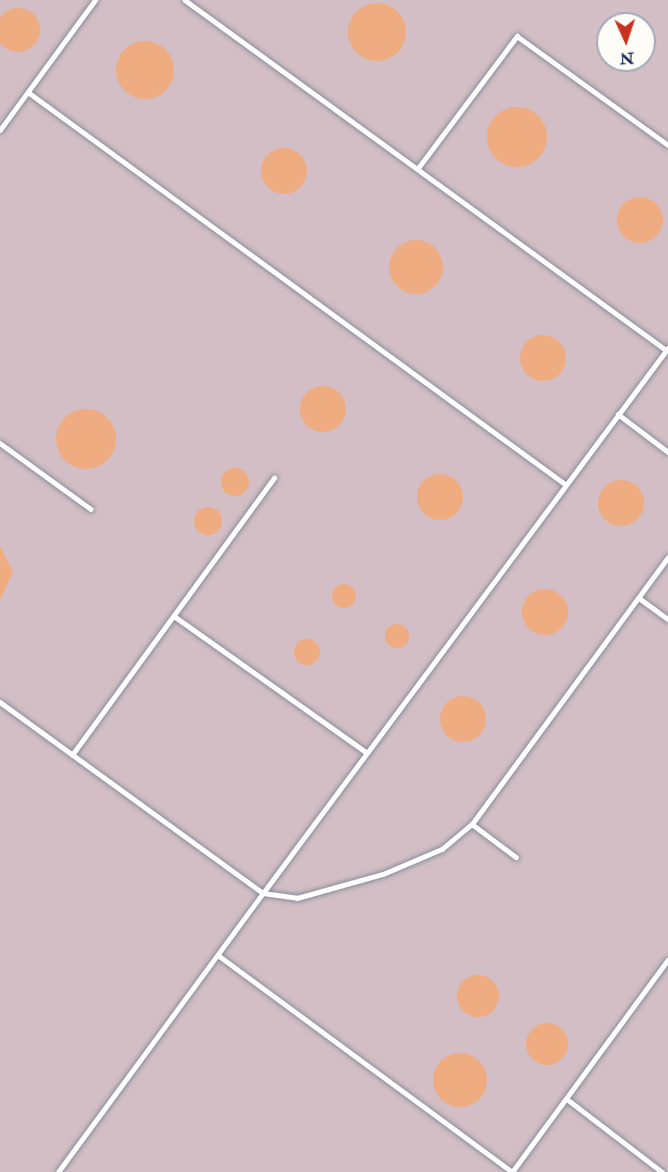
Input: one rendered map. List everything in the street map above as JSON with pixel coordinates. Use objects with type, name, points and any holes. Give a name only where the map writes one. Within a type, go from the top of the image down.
[{"type":"lane","points":[[0,130],[95,0]]},
{"type":"lane","points":[[58,1172],[366,752],[667,349],[185,0]]},
{"type":"lane","points":[[418,168],[517,36],[668,145]]},
{"type":"lane","points":[[28,92],[565,484]]},
{"type":"lane","points":[[618,414],[668,452]]},
{"type":"lane","points":[[0,443],[91,509]]},
{"type":"lane","points":[[72,755],[274,478]]},
{"type":"lane","points":[[0,702],[263,893],[297,898],[383,874],[442,849],[472,824],[668,557]]},
{"type":"lane","points":[[639,597],[668,619]]},
{"type":"lane","points":[[174,616],[366,752]]},
{"type":"lane","points":[[472,824],[516,857]]},
{"type":"lane","points":[[218,955],[512,1172],[668,960]]},
{"type":"lane","points":[[567,1099],[662,1172]]},
{"type":"shaded area","points":[[0,0],[668,0],[668,1172],[0,1172]]},
{"type":"building","points":[[377,3],[388,5],[398,11],[404,21],[406,32],[404,43],[398,53],[388,59],[377,61],[366,59],[356,53],[350,43],[348,32],[350,21],[356,11],[366,5]]},
{"type":"building","points":[[18,8],[34,14],[40,30],[34,46],[18,52],[2,46],[-4,30],[2,14]]},
{"type":"building","points":[[145,41],[156,43],[169,54],[174,70],[172,81],[161,94],[145,99],[134,97],[121,86],[116,70],[118,59],[129,46]]},
{"type":"building","points":[[517,107],[534,112],[542,120],[547,137],[542,154],[534,162],[517,167],[500,162],[492,154],[487,137],[492,120],[500,112]]},
{"type":"building","points":[[284,148],[300,155],[307,171],[300,187],[284,194],[268,187],[261,171],[268,155]]},
{"type":"building","points":[[640,197],[656,204],[663,220],[656,236],[640,243],[624,236],[617,220],[624,204]]},
{"type":"building","points":[[411,240],[421,240],[431,244],[439,252],[443,267],[439,282],[431,290],[421,294],[411,294],[401,290],[393,282],[389,272],[389,262],[393,252],[401,244]]},
{"type":"building","points":[[543,335],[559,342],[566,358],[559,374],[543,381],[527,374],[520,358],[527,342]]},
{"type":"building","points":[[323,386],[339,393],[346,409],[339,425],[323,432],[307,425],[300,409],[307,393]]},
{"type":"building","points":[[80,409],[92,409],[103,414],[111,422],[116,439],[114,451],[103,464],[92,469],[80,469],[69,464],[61,456],[56,445],[56,433],[61,422],[69,414]]},
{"type":"building","points":[[235,468],[245,472],[249,482],[245,492],[235,496],[225,492],[221,482],[225,472]]},
{"type":"building","points":[[440,474],[456,481],[463,497],[456,513],[440,520],[424,513],[417,497],[424,481]]},
{"type":"building","points":[[621,480],[637,487],[644,503],[637,519],[621,526],[605,519],[598,503],[605,487]]},
{"type":"building","points":[[208,507],[218,511],[222,521],[218,531],[208,535],[198,531],[194,521],[198,511]]},
{"type":"building","points":[[0,546],[13,572],[0,600]]},
{"type":"building","points":[[344,584],[353,587],[356,596],[353,605],[344,608],[335,605],[332,596],[335,587]]},
{"type":"building","points":[[545,589],[561,596],[568,612],[561,628],[545,635],[529,628],[522,612],[529,596]]},
{"type":"building","points":[[397,624],[406,627],[409,636],[406,645],[397,648],[388,645],[385,636],[388,627]]},
{"type":"building","points":[[307,639],[317,642],[320,652],[317,662],[307,665],[297,662],[294,652],[297,642]]},
{"type":"building","points":[[463,696],[479,703],[486,719],[479,735],[463,742],[447,735],[440,719],[447,703]]},
{"type":"building","points":[[478,975],[493,981],[499,996],[493,1011],[478,1017],[463,1011],[457,996],[463,981]]},
{"type":"building","points":[[547,1023],[562,1029],[568,1044],[562,1059],[547,1065],[532,1059],[526,1044],[532,1029]]},
{"type":"building","points":[[460,1053],[470,1055],[479,1061],[485,1070],[487,1080],[485,1090],[479,1099],[470,1105],[460,1107],[450,1105],[441,1099],[435,1090],[433,1080],[435,1070],[441,1061],[450,1055]]}]
